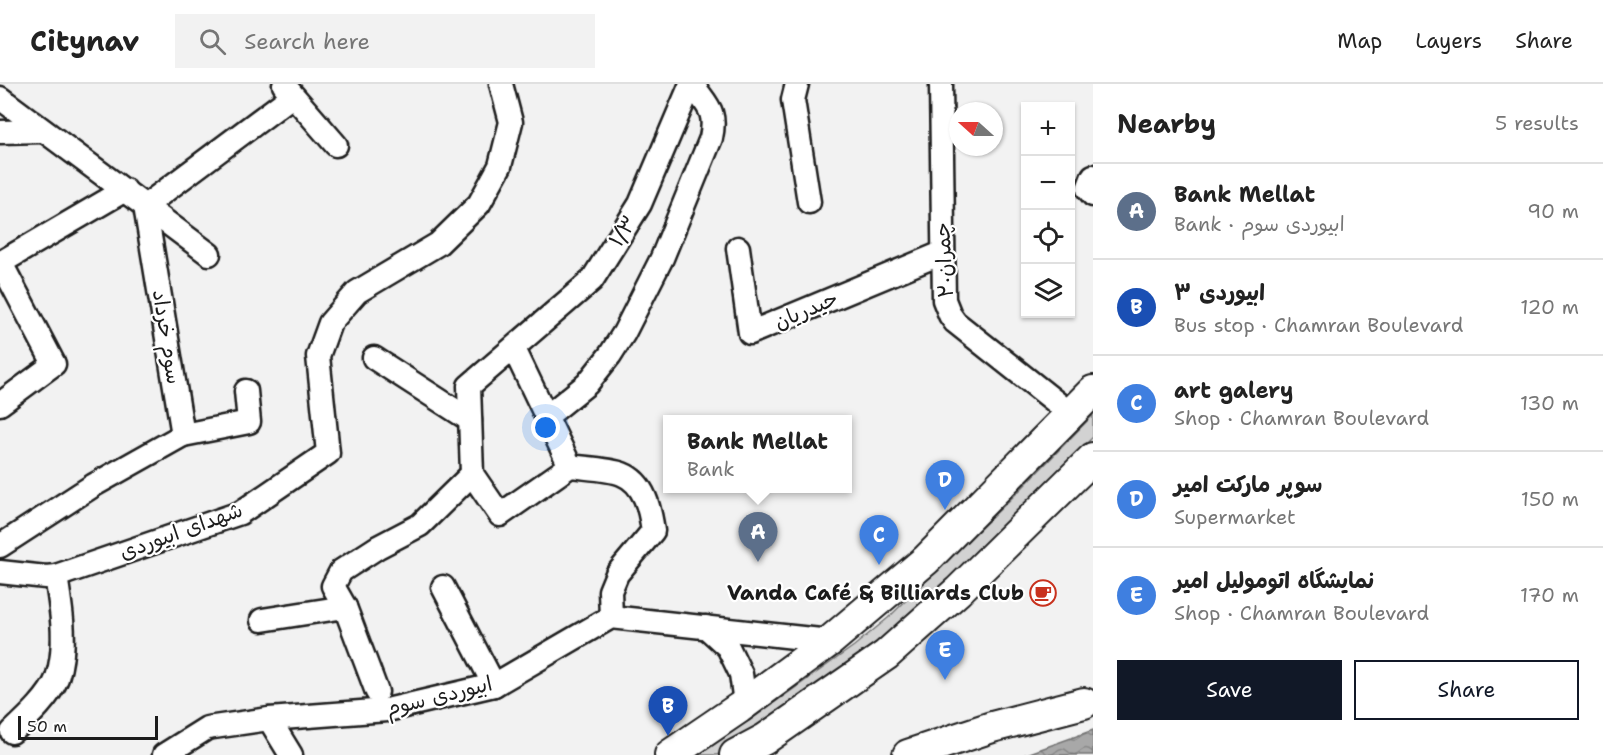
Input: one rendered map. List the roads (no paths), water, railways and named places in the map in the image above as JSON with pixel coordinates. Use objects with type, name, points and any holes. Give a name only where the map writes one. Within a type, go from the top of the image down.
[{"type":"main road","points":[[670,755],[830,641],[926,560],[1093,392]]},
{"type":"main road","points":[[735,755],[765,739],[886,655],[958,591],[1093,458]]},
{"type":"main road","points":[[908,755],[992,727],[1088,702]]},
{"type":"main road","points":[[955,755],[1088,702]]},
{"type":"street","name":"شهدای ابیوردی","points":[[0,572],[56,576],[240,513],[328,453],[318,357],[330,323],[357,292],[438,244],[479,204],[500,166],[511,122],[501,84]]},
{"type":"street","points":[[546,417],[587,384],[610,355],[633,317],[668,246],[711,138],[714,124],[713,114],[691,84]]},
{"type":"street","name":"۱/۳","points":[[470,420],[469,386],[592,280],[640,204],[691,84]]},
{"type":"street","points":[[797,84],[793,100],[809,202]]},
{"type":"street","name":"چمران۲۰","points":[[941,84],[944,300],[955,322],[1071,414]]},
{"type":"street","points":[[146,207],[287,90],[336,145]]},
{"type":"street","points":[[0,98],[209,254]]},
{"type":"street","points":[[0,132],[42,131]]},
{"type":"street","points":[[0,404],[54,364],[0,263],[125,190]]},
{"type":"street","name":"سوم خرداد","points":[[146,207],[183,435]]},
{"type":"street","name":"حیدریان","points":[[738,248],[750,333],[942,253]]},
{"type":"street","points":[[514,349],[570,466]]},
{"type":"street","points":[[374,358],[470,420],[472,474],[500,515],[570,466],[623,474],[640,489],[650,508],[653,531],[617,574],[610,591],[611,617],[830,641]]},
{"type":"street","points":[[0,546],[94,485],[183,435],[249,422],[246,391]]},
{"type":"street","points":[[377,692],[345,607],[333,586],[341,571],[378,547],[420,525],[472,474]]},
{"type":"street","points":[[12,732],[34,711],[56,680],[63,651],[62,612],[56,576]]},
{"type":"street","points":[[443,587],[494,685]]},
{"type":"street","points":[[262,620],[345,607]]},
{"type":"street","name":"ابیوردی سوم","points":[[164,755],[207,728],[269,719],[387,710],[494,685],[611,617]]},
{"type":"street","points":[[706,627],[728,647],[741,674],[745,703]]},
{"type":"street","points":[[269,719],[291,755]]},
{"type":"water","points":[[1093,730],[1093,755],[1023,755],[1027,754]]},
{"type":"place","name":"سوپر مارکت امیر","points":[[945,510]]},
{"type":"place","name":"Bank Mellat","points":[[758,562]]},
{"type":"place","name":"art galery","points":[[879,565]]},
{"type":"place","name":"Vanda Café & Billiards Club","points":[[1043,593]]},
{"type":"place","name":"نمایشگاه اتومولیل امیر","points":[[945,680]]},
{"type":"place","name":"ابیوردی ۳","points":[[668,736]]}]
